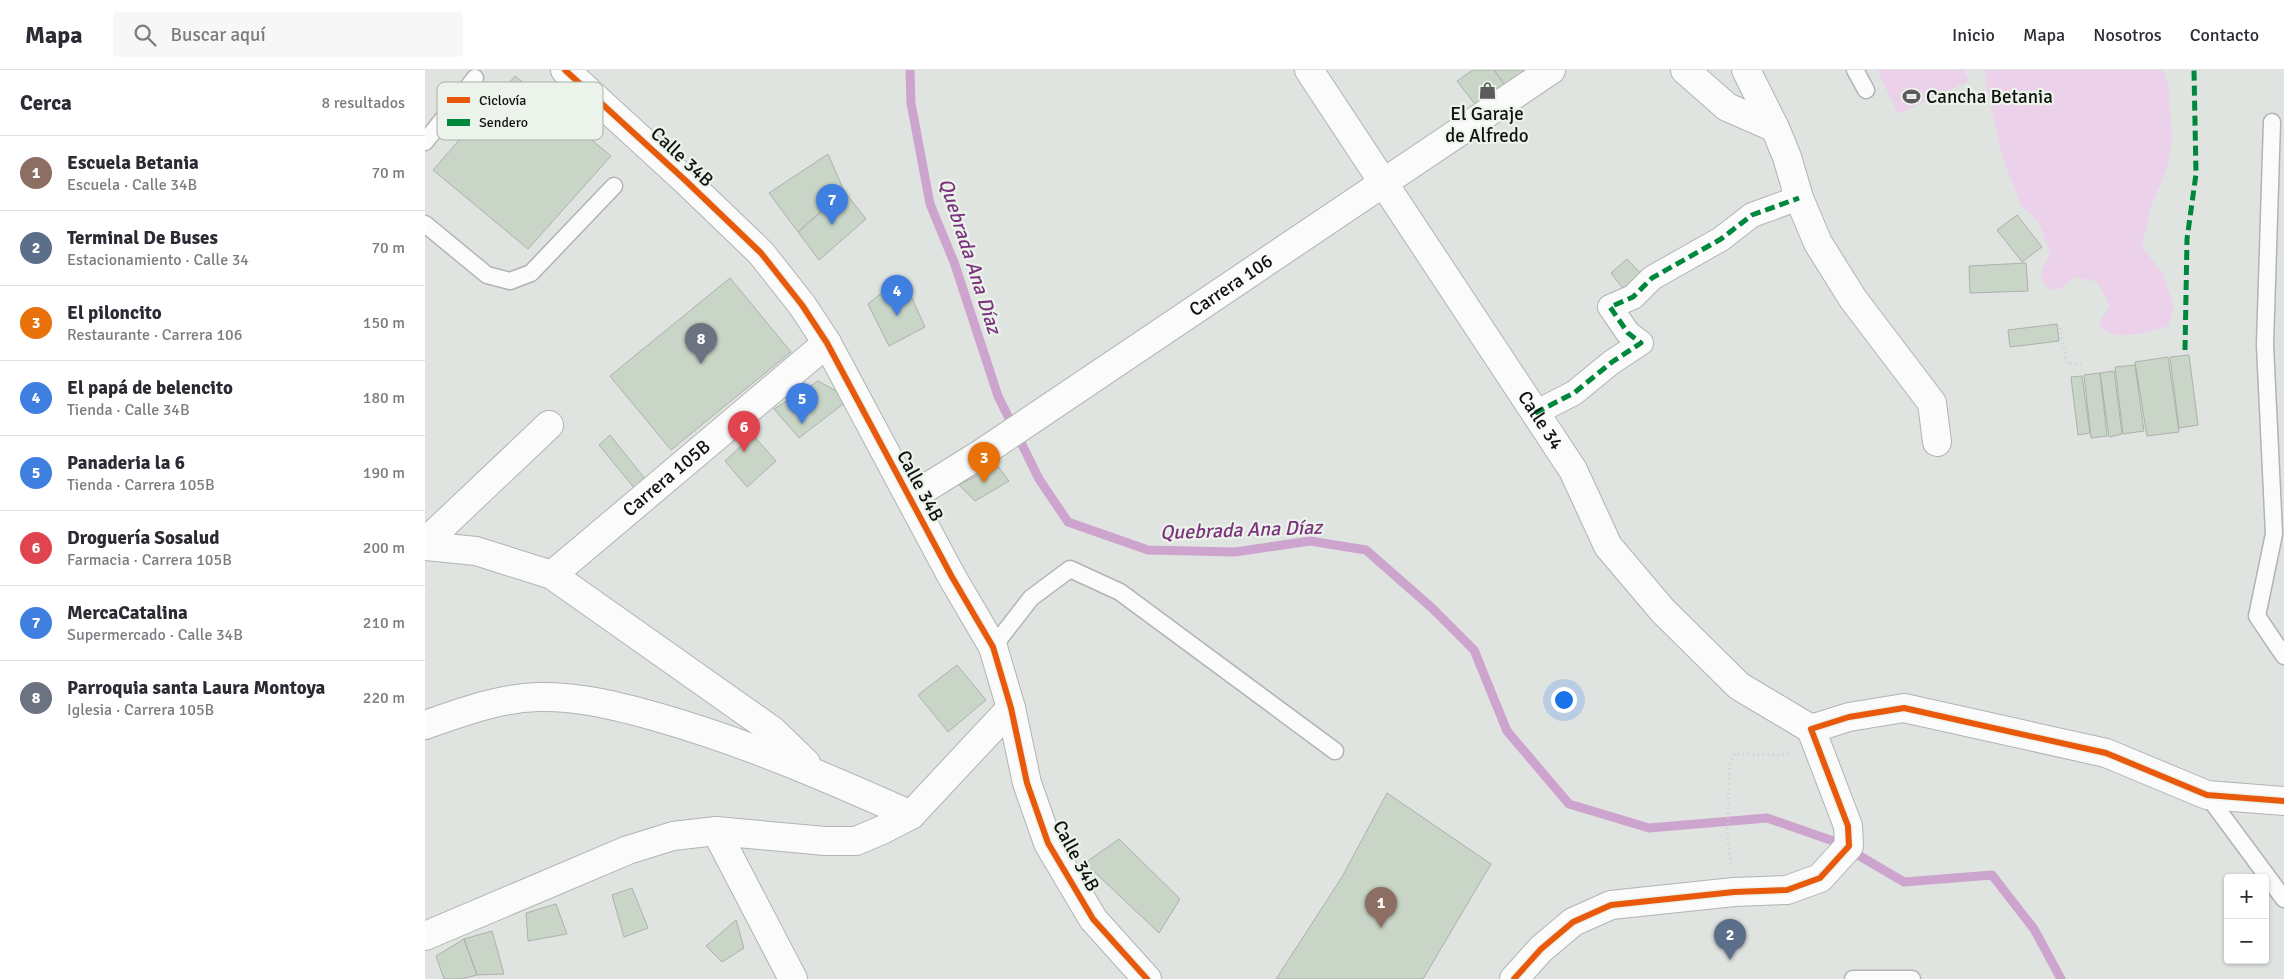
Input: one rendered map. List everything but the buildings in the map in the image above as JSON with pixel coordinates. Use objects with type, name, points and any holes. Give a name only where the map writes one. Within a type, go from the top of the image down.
[{"type":"street","name":"Calle 34B","points":[[565,70],[578,82]]},
{"type":"street","name":"Calle 34","points":[[1309,70],[1383,185],[1573,470],[1608,546],[1663,611],[1739,686],[1811,729]]},
{"type":"street","name":"Carrera 106","points":[[910,498],[982,454],[1551,70]]},
{"type":"street","points":[[1685,70],[1727,107],[1775,128]]},
{"type":"street","points":[[1746,70],[1785,152],[1799,198],[1818,243],[1853,299],[1932,403],[1937,442]]},
{"type":"street","name":"Calle 34B","points":[[603,105],[761,253],[802,305],[827,343],[952,577],[993,647],[1011,708],[1027,784],[1048,843],[1093,919],[1147,979]]},
{"type":"street","points":[[1535,413],[1574,393],[1612,362],[1641,343],[1628,332],[1610,307],[1633,297],[1652,278],[1721,239],[1752,215],[1799,198]]},
{"type":"street","name":"Carrera 105B","points":[[552,575],[827,343]]},
{"type":"street","points":[[425,539],[435,533],[549,425]]},
{"type":"street","points":[[425,546],[476,551],[552,575],[773,731],[814,771]]},
{"type":"street","points":[[425,726],[478,706],[537,697],[575,698],[611,704],[743,744],[814,771],[911,814]]},
{"type":"street","points":[[425,936],[628,850],[673,836],[716,831],[825,841],[856,841],[882,830],[911,814],[1011,708]]},
{"type":"street","points":[[1514,979],[1541,949],[1573,922],[1611,905],[1734,892],[1787,890],[1820,878],[1849,846],[1848,826],[1811,729],[1849,717],[1904,708],[2106,753],[2207,795],[2284,801]]},
{"type":"street","points":[[716,831],[793,979]]},
{"type":"lane","points":[[1855,70],[1867,90]]},
{"type":"lane","points":[[472,82],[475,78]]},
{"type":"lane","points":[[2272,122],[2265,345],[2274,534],[2257,616],[2284,656]]},
{"type":"lane","points":[[425,142],[437,127]]},
{"type":"lane","points":[[425,224],[487,275],[510,281],[531,273],[614,186]]},
{"type":"lane","points":[[993,647],[1031,598],[1070,569],[1120,592],[1335,751]]},
{"type":"lane","points":[[2207,795],[2284,899]]},
{"type":"lane","points":[[1853,979],[1912,979]]},
{"type":"path","points":[[2060,328],[2067,364],[2082,363]]},
{"type":"path","points":[[1727,835],[1730,764],[1735,754],[1781,755],[1799,747],[1811,729]]},
{"type":"shaded area","name":"Cancha Betania","points":[[1877,70],[1964,70],[1969,81],[1898,114]]},
{"type":"shaded area","points":[[1986,70],[2163,70],[2168,83],[2172,138],[2168,165],[2151,207],[2142,247],[2163,274],[2174,307],[2168,326],[2131,335],[2112,334],[2099,323],[2110,306],[2097,282],[2075,277],[2062,288],[2051,290],[2043,283],[2041,271],[2050,254],[2039,222],[2021,205],[2002,156],[1985,80]]},
{"type":"waterway","name":"Quebrada Ana Díaz","points":[[910,70],[911,103],[930,204],[954,262],[998,396],[1039,479],[1068,522],[1148,550],[1235,552],[1310,541],[1366,550],[1432,608],[1474,650],[1507,731],[1569,804],[1649,828],[1767,818],[1836,842],[1904,882],[1992,875],[2034,929],[2061,979]]},
{"type":"marked path","points":[[2185,350],[2187,239],[2196,174],[2194,70]]},
{"type":"marked path","points":[[1535,413],[1574,393],[1612,362],[1641,343],[1628,333],[1610,307],[1633,297],[1652,278],[1721,239],[1752,215],[1799,198]]},
{"type":"cycle path","points":[[565,70],[578,82]]},
{"type":"cycle path","points":[[603,105],[761,253],[802,305],[827,343],[952,577],[993,647],[1011,708],[1027,783],[1048,843],[1093,919],[1147,979]]},
{"type":"cycle path","points":[[1514,979],[1541,949],[1573,922],[1611,905],[1734,892],[1787,890],[1820,878],[1849,846],[1848,826],[1811,729],[1849,717],[1904,708],[2106,753],[2207,795],[2284,801]]},
{"type":"place","name":"El Garaje de Alfredo","points":[[1487,91]]},
{"type":"place","name":"Cancha Betania","points":[[1912,97]]},
{"type":"place","name":"MercaCatalina","points":[[832,225]]},
{"type":"place","name":"El papá de belencito","points":[[897,316]]},
{"type":"place","name":"Parroquia santa Laura Montoya","points":[[701,364]]},
{"type":"place","name":"Panaderia la 6","points":[[802,424]]},
{"type":"place","name":"Droguería Sosalud","points":[[744,452]]},
{"type":"place","name":"El piloncito","points":[[984,483]]},
{"type":"place","name":"Escuela Betania","points":[[1381,928]]},
{"type":"place","name":"Terminal De Buses","points":[[1730,960]]}]
